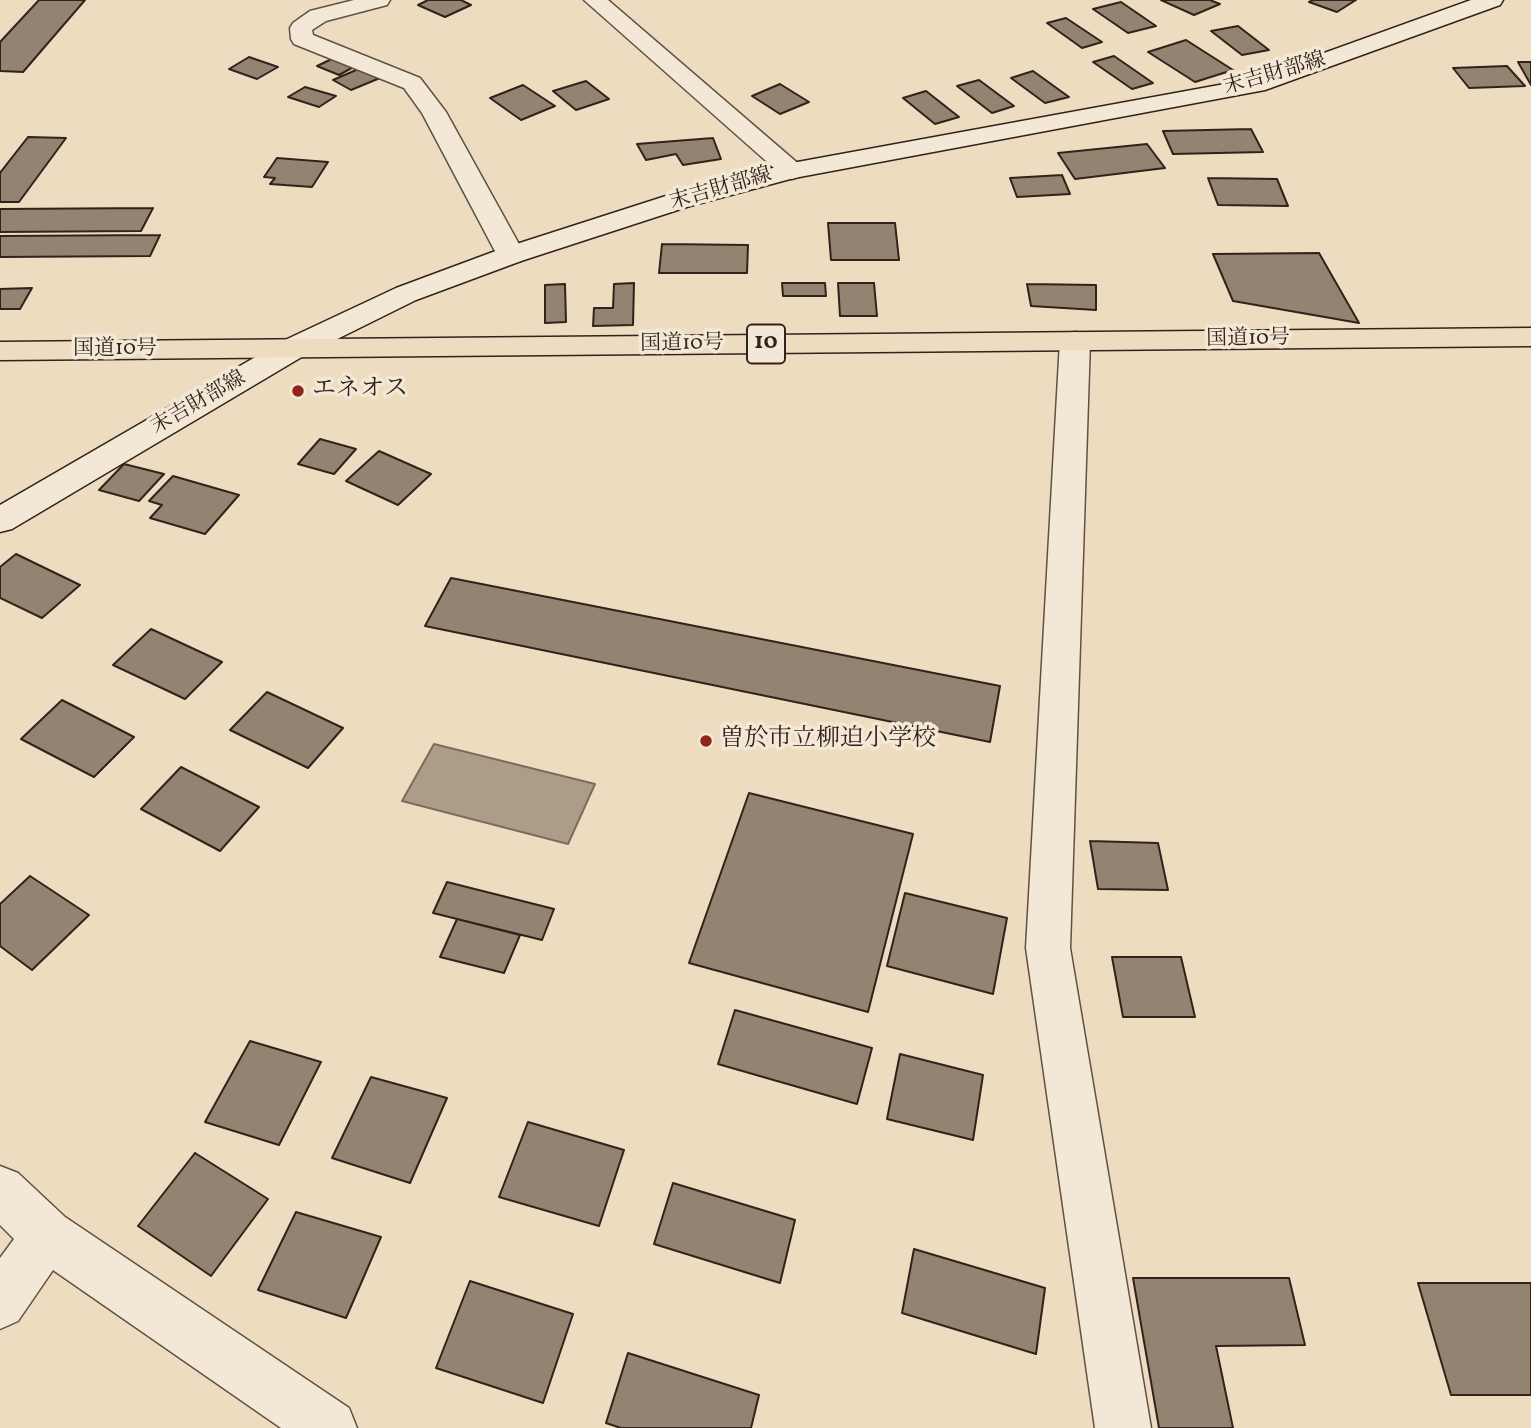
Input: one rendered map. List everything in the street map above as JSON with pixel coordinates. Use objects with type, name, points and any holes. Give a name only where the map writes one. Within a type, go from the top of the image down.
[{"type":"highway","name":"国道10号","points":[[0,351],[1531,337]]},
{"type":"street","points":[[379,0],[318,16],[301,28],[302,39],[412,83],[434,111],[511,255]]},
{"type":"street","points":[[595,0],[792,171]]},
{"type":"street","name":"末吉財部線","points":[[0,520],[294,348],[406,294],[511,255],[681,201],[792,171],[1257,85],[1492,0]]},
{"type":"street","points":[[1075,341],[1048,948],[1123,1428]]},
{"type":"street","points":[[0,1191],[47,1235],[329,1428]]},
{"type":"street","points":[[0,1303],[47,1235]]},
{"type":"shaded area","points":[[434,744],[595,784],[568,844],[402,801]]},
{"type":"building","points":[[39,0],[85,0],[23,72],[0,71],[0,42]]},
{"type":"building","points":[[428,0],[461,0],[471,5],[445,17],[418,5]]},
{"type":"building","points":[[1161,0],[1210,0],[1220,4],[1194,15]]},
{"type":"building","points":[[1356,0],[1337,12],[1309,2]]},
{"type":"building","points":[[1121,2],[1156,26],[1128,33],[1093,9]]},
{"type":"building","points":[[1066,18],[1102,42],[1082,48],[1047,23]]},
{"type":"building","points":[[1238,26],[1269,50],[1242,55],[1211,31]]},
{"type":"building","points":[[1186,40],[1233,70],[1195,82],[1148,52]]},
{"type":"building","points":[[338,56],[359,64],[339,75],[317,66]]},
{"type":"building","points":[[1114,56],[1153,83],[1132,89],[1093,62]]},
{"type":"building","points":[[249,57],[278,67],[257,79],[229,69]]},
{"type":"building","points":[[1518,62],[1531,62],[1531,85]]},
{"type":"building","points":[[1507,66],[1525,86],[1469,88],[1453,68]]},
{"type":"building","points":[[363,67],[380,78],[351,90],[333,80]]},
{"type":"building","points":[[1033,71],[1069,97],[1045,103],[1011,78]]},
{"type":"building","points":[[979,80],[1014,106],[992,113],[957,86]]},
{"type":"building","points":[[586,81],[609,99],[576,110],[553,91]]},
{"type":"building","points":[[780,84],[809,102],[780,114],[752,96]]},
{"type":"building","points":[[523,85],[555,106],[521,120],[490,98]]},
{"type":"building","points":[[305,87],[336,96],[319,107],[288,97]]},
{"type":"building","points":[[926,91],[959,117],[935,124],[903,98]]},
{"type":"building","points":[[1251,129],[1263,152],[1173,154],[1163,131]]},
{"type":"building","points":[[28,137],[66,138],[19,202],[0,202],[0,173]]},
{"type":"building","points":[[713,138],[721,159],[683,165],[676,154],[646,160],[637,144]]},
{"type":"building","points":[[1147,144],[1165,168],[1075,179],[1058,153]]},
{"type":"building","points":[[277,158],[328,162],[312,187],[270,184],[275,178],[264,177]]},
{"type":"building","points":[[1062,175],[1070,194],[1017,197],[1010,178]]},
{"type":"building","points":[[1208,178],[1277,179],[1288,206],[1218,205]]},
{"type":"building","points":[[153,208],[141,231],[0,232],[0,209]]},
{"type":"building","points":[[828,223],[895,223],[899,260],[831,260]]},
{"type":"building","points":[[160,235],[150,256],[0,257],[0,236]]},
{"type":"building","points":[[662,244],[748,245],[747,273],[659,273]]},
{"type":"building","points":[[1319,253],[1359,323],[1233,301],[1213,254]]},
{"type":"building","points":[[634,283],[633,325],[593,326],[594,308],[613,308],[614,284]]},
{"type":"building","points":[[782,283],[825,283],[826,296],[783,296]]},
{"type":"building","points":[[838,283],[874,283],[877,316],[840,316]]},
{"type":"building","points":[[565,284],[566,322],[545,323],[545,285]]},
{"type":"building","points":[[1027,284],[1096,285],[1096,310],[1031,306]]},
{"type":"building","points":[[32,288],[20,309],[0,309],[0,289]]},
{"type":"building","points":[[320,439],[356,449],[334,474],[298,464]]},
{"type":"building","points":[[379,451],[431,474],[398,505],[346,481]]},
{"type":"building","points":[[124,464],[164,474],[139,501],[99,490]]},
{"type":"building","points":[[173,476],[239,495],[205,534],[150,518],[162,505],[149,501]]},
{"type":"building","points":[[16,554],[80,585],[42,618],[0,598],[0,567]]},
{"type":"building","points":[[451,578],[1000,686],[990,742],[425,626]]},
{"type":"building","points":[[151,629],[222,662],[185,699],[113,665]]},
{"type":"building","points":[[267,692],[343,728],[308,768],[230,730]]},
{"type":"building","points":[[62,700],[134,737],[94,777],[21,739]]},
{"type":"building","points":[[181,767],[259,807],[220,851],[141,809]]},
{"type":"building","points":[[749,793],[913,834],[868,1012],[689,963]]},
{"type":"building","points":[[1090,841],[1158,843],[1168,890],[1098,889]]},
{"type":"building","points":[[30,876],[89,915],[32,970],[0,946],[0,904]]},
{"type":"building","points":[[447,882],[554,909],[542,940],[433,913]]},
{"type":"building","points":[[905,893],[1007,918],[993,994],[887,966]]},
{"type":"building","points":[[457,919],[520,935],[504,973],[440,957]]},
{"type":"building","points":[[1112,957],[1181,957],[1195,1017],[1123,1017]]},
{"type":"building","points":[[735,1010],[872,1048],[857,1104],[718,1064]]},
{"type":"building","points":[[250,1041],[321,1062],[279,1145],[205,1122]]},
{"type":"building","points":[[900,1054],[983,1075],[973,1140],[887,1119]]},
{"type":"building","points":[[371,1077],[447,1098],[410,1183],[332,1158]]},
{"type":"building","points":[[528,1122],[624,1150],[599,1226],[499,1197]]},
{"type":"building","points":[[195,1153],[268,1199],[211,1276],[138,1226]]},
{"type":"building","points":[[673,1183],[795,1220],[780,1283],[654,1244]]},
{"type":"building","points":[[296,1212],[381,1237],[346,1318],[258,1290]]},
{"type":"building","points":[[914,1249],[1045,1288],[1036,1354],[902,1313]]},
{"type":"building","points":[[1133,1278],[1289,1278],[1305,1345],[1216,1346],[1233,1428],[1159,1428]]},
{"type":"building","points":[[470,1281],[573,1314],[543,1403],[436,1368]]},
{"type":"building","points":[[1418,1283],[1531,1283],[1531,1395],[1451,1395]]},
{"type":"building","points":[[628,1353],[759,1395],[751,1428],[621,1428],[606,1423]]},
{"type":"place","name":"エネオス","points":[[298,391]]},
{"type":"place","name":"曽於市立柳迫小学校","points":[[706,741]]}]
